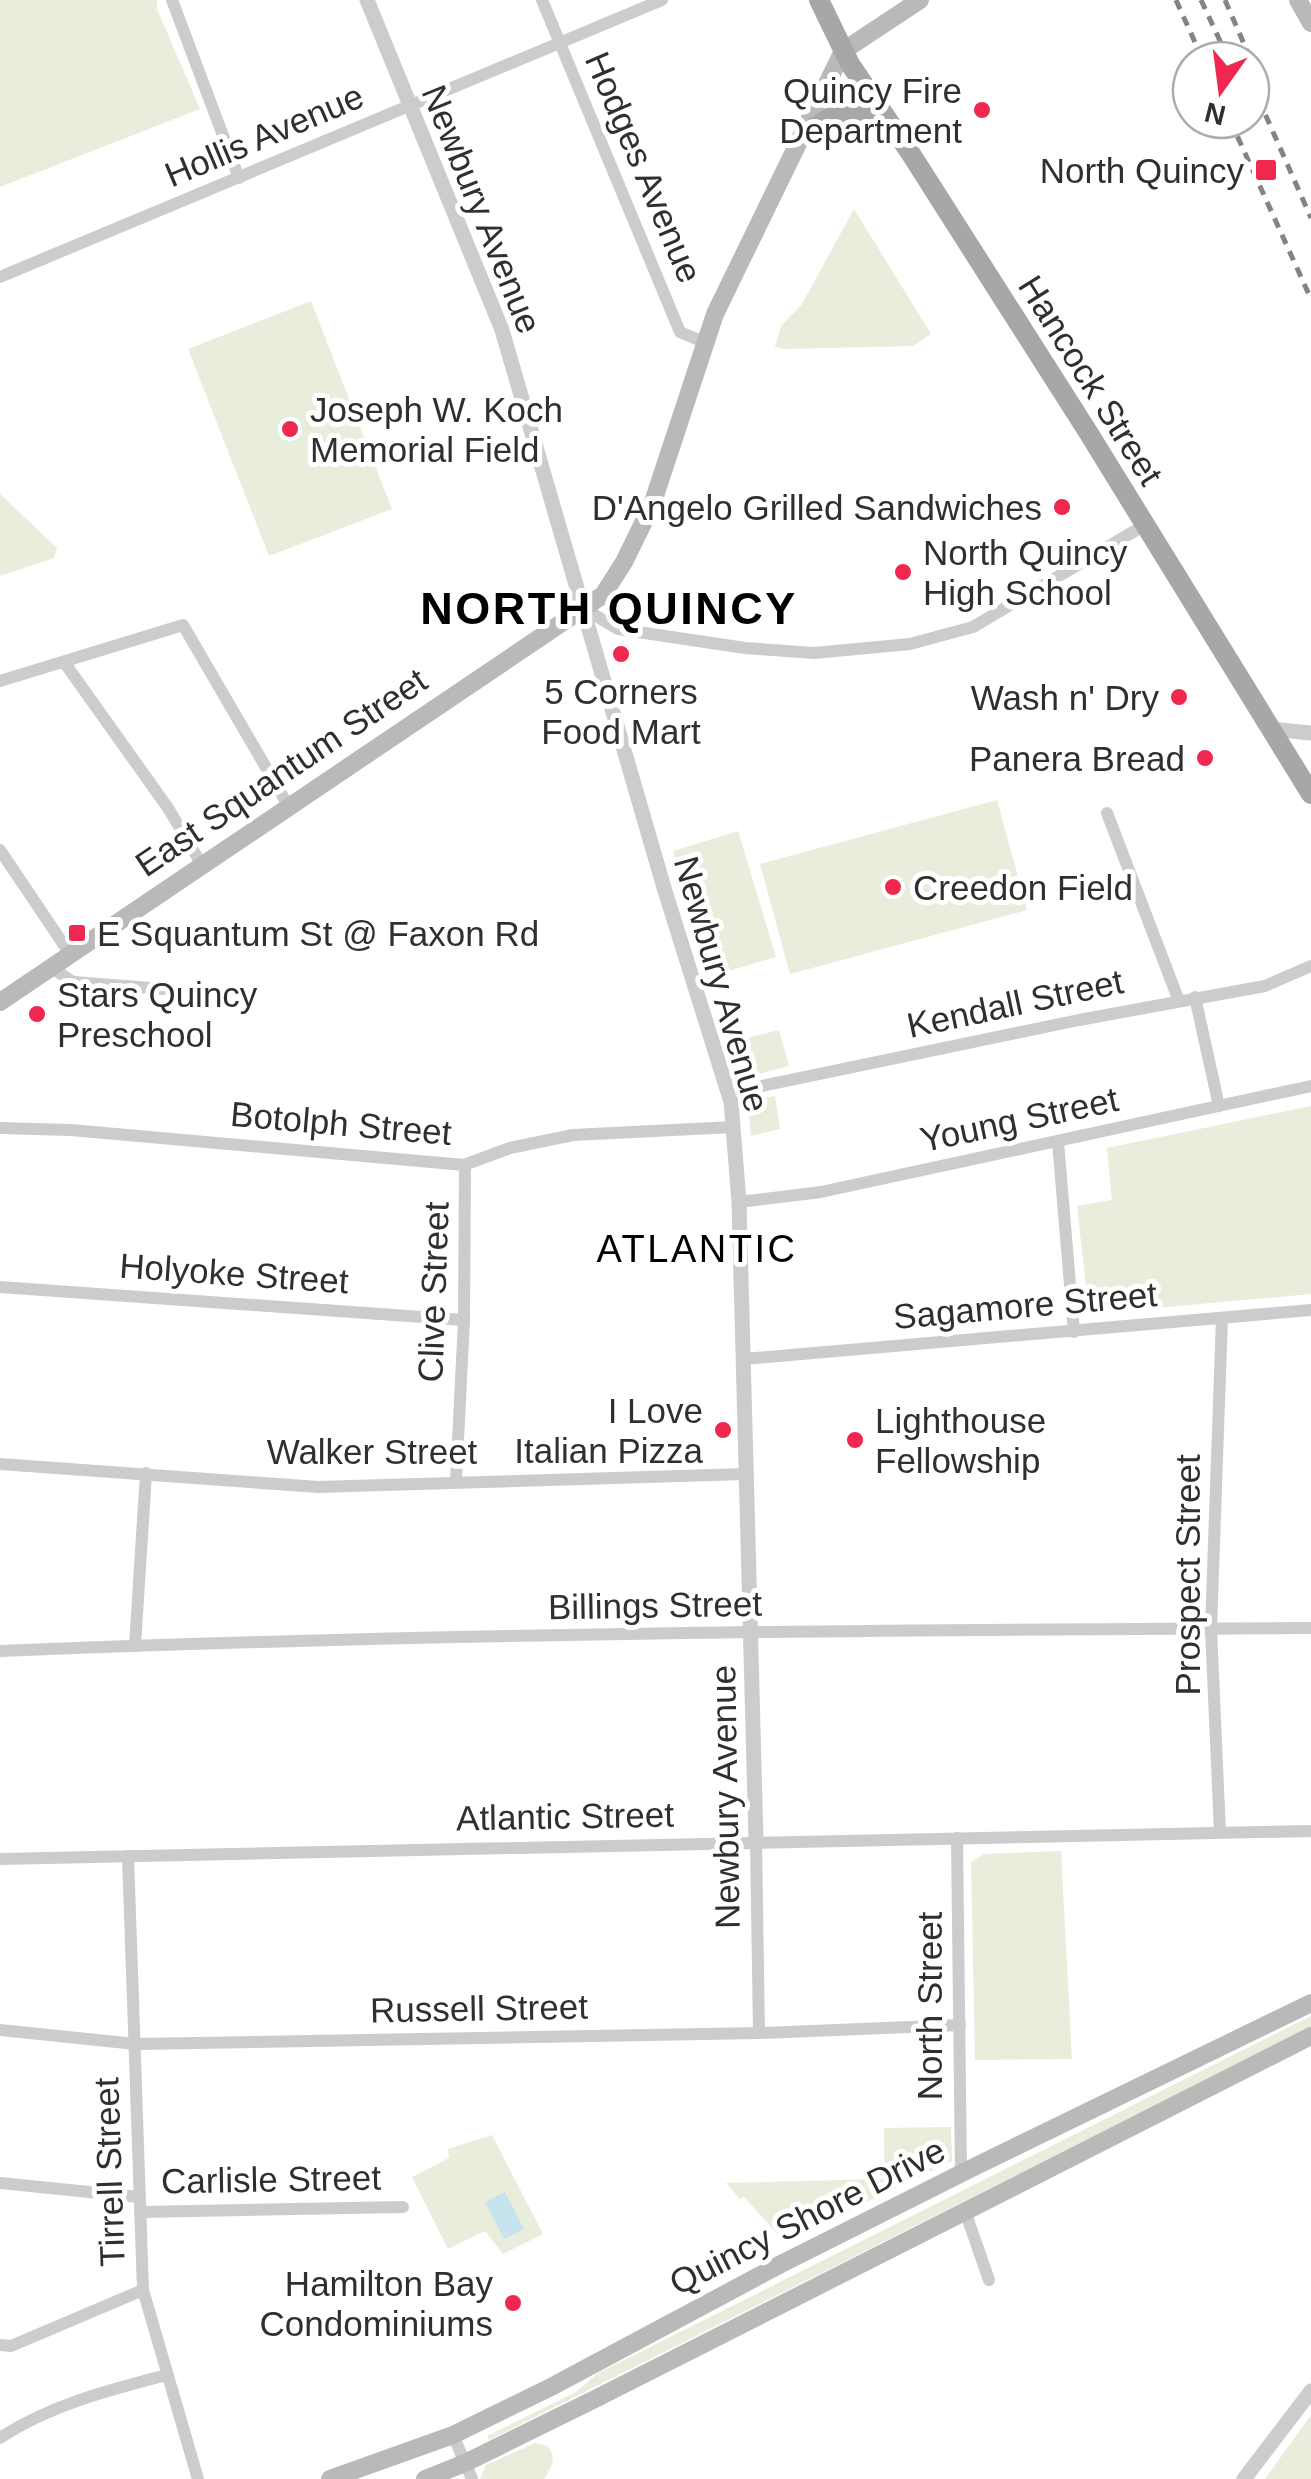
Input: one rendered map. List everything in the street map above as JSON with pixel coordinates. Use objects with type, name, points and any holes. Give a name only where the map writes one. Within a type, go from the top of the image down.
[{"type":"main road","name":"Hancock Street","points":[[819,0],[843,51],[1311,794]]},
{"type":"main road","points":[[843,51],[920,0]]},
{"type":"main road","name":"East Squantum Street","points":[[0,1002],[603,595],[652,505],[706,343],[748,241],[843,51]]},
{"type":"main road","points":[[804,134],[836,114],[882,113]]},
{"type":"main road","name":"Quincy Shore Drive","points":[[330,2479],[452,2435],[552,2388],[781,2264],[1311,2002]]},
{"type":"main road","name":"Quincy Shore Drive","points":[[424,2479],[468,2471],[1307,2039]]},
{"type":"street","points":[[172,0],[240,178]]},
{"type":"street","name":"Newbury Avenue","points":[[367,0],[502,330],[728,1093],[739,1202],[759,2033]]},
{"type":"street","name":"Hodges Avenue","points":[[542,0],[680,332],[706,343]]},
{"type":"street","name":"Hollis Avenue","points":[[0,276],[662,0]]},
{"type":"street","points":[[583,608],[618,629],[744,648],[814,653],[910,644],[973,626],[1144,526]]},
{"type":"street","points":[[0,681],[183,625],[289,807]]},
{"type":"street","points":[[64,662],[168,808],[202,865]]},
{"type":"street","points":[[1270,729],[1311,733]]},
{"type":"street","points":[[1107,813],[1179,1001]]},
{"type":"street","points":[[1,853],[70,954]]},
{"type":"street","name":"Kendall Street","points":[[728,1093],[1264,986],[1311,966]]},
{"type":"street","points":[[51,968],[72,982],[190,991]]},
{"type":"street","points":[[1195,997],[1220,1106]]},
{"type":"street","name":"Young Street","points":[[739,1202],[821,1192],[1311,1086]]},
{"type":"street","name":"Botolph Street","points":[[0,1128],[71,1130],[465,1164],[510,1148],[572,1135],[733,1127]]},
{"type":"street","points":[[1058,1142],[1074,1332]]},
{"type":"street","name":"Clive Street","points":[[456,1481],[464,1320],[465,1164]]},
{"type":"street","name":"Holyoke Street","points":[[0,1286],[464,1320]]},
{"type":"street","name":"Sagamore Street","points":[[744,1359],[1311,1310]]},
{"type":"street","name":"Prospect Street","points":[[1220,1832],[1211,1628],[1222,1318]]},
{"type":"street","name":"Walker Street","points":[[0,1464],[146,1472],[318,1488],[745,1474]]},
{"type":"street","points":[[134,1646],[146,1472]]},
{"type":"street","name":"Billings Street","points":[[0,1652],[751,1634],[1311,1628]]},
{"type":"street","name":"Atlantic Street","points":[[0,1859],[1311,1831]]},
{"type":"street","name":"North Street","points":[[957,1838],[961,2173]]},
{"type":"street","name":"Tirrell Street","points":[[128,1856],[143,2290],[198,2479]]},
{"type":"street","name":"Russell Street","points":[[0,2030],[136,2044],[759,2033],[960,2025]]},
{"type":"street","name":"Carlisle Street","points":[[0,2183],[139,2204],[403,2207]]},
{"type":"street","points":[[965,2212],[989,2280]]},
{"type":"street","points":[[0,2345],[11,2346],[143,2290]]},
{"type":"street","points":[[0,2438],[67,2404],[167,2375]]},
{"type":"street","points":[[1244,2479],[1311,2391]]},
{"type":"street","points":[[452,2435],[468,2471]]},
{"type":"green space","points":[[0,0],[157,0],[157,9],[200,109],[0,187]]},
{"type":"green space","points":[[854,209],[931,334],[913,346],[775,347],[781,326],[802,304]]},
{"type":"green space","name":"Joseph W. Koch Memorial Field","points":[[311,301],[392,509],[269,556],[188,349]]},
{"type":"green space","points":[[0,494],[57,548],[54,558],[0,576]]},
{"type":"green space","name":"Creedon Field","points":[[997,800],[1027,910],[790,974],[760,864]]},
{"type":"green space","points":[[738,831],[776,957],[711,976],[673,851]]},
{"type":"green space","points":[[779,1030],[789,1066],[743,1078],[734,1074],[726,1043]]},
{"type":"green space","points":[[775,1096],[780,1129],[751,1136],[748,1106],[758,1099]]},
{"type":"green space","points":[[1311,1106],[1311,1294],[1089,1314],[1077,1206],[1112,1200],[1107,1148]]},
{"type":"green space","points":[[1061,1851],[1072,2059],[975,2060],[971,1862],[984,1854]]},
{"type":"green space","points":[[1311,2016],[1311,2027],[489,2440],[487,2436],[576,2392],[598,2373]]},
{"type":"green space","points":[[951,2127],[952,2161],[785,2242],[726,2183],[884,2179],[884,2128]]},
{"type":"green space","points":[[492,2135],[543,2234],[503,2254],[485,2231],[448,2249],[412,2177],[449,2158],[448,2149]]},
{"type":"green space","points":[[1311,2415],[1311,2479],[1265,2479]]},
{"type":"green space","points":[[535,2443],[547,2446],[553,2459],[544,2479],[480,2479],[486,2465]]},
{"type":"water","points":[[505,2192],[524,2229],[504,2239],[485,2202]]},
{"type":"railway","points":[[1176,0],[1194,40]]},
{"type":"railway","points":[[1201,0],[1220,40]]},
{"type":"railway","points":[[1225,0],[1242,40]]},
{"type":"railway","points":[[1271,127],[1311,218]]},
{"type":"railway","points":[[1239,140],[1311,299]]},
{"type":"place","name":"Quincy Fire Department","points":[[982,110]]},
{"type":"place","name":"North Quincy","points":[[1266,170]]},
{"type":"place","name":"Joseph W. Koch Memorial Field","points":[[290,429]]},
{"type":"place","name":"D'Angelo Grilled Sandwiches","points":[[1062,507]]},
{"type":"place","name":"North Quincy High School","points":[[903,572]]},
{"type":"place","name":"5 Corners Food Mart","points":[[621,654]]},
{"type":"place","name":"Wash n' Dry","points":[[1179,697]]},
{"type":"place","name":"Panera Bread","points":[[1205,758]]},
{"type":"place","name":"Creedon Field","points":[[893,887]]},
{"type":"place","name":"E Squantum St @ Faxon Rd","points":[[77,933]]},
{"type":"place","name":"Stars Quincy Preschool","points":[[37,1014]]},
{"type":"place","name":"I Love Italian Pizza","points":[[723,1430]]},
{"type":"place","name":"Lighthouse Fellowship","points":[[855,1440]]},
{"type":"place","name":"Hamilton Bay Condominiums","points":[[513,2303]]},
{"type":"district","name":"NORTH QUINCY","points":[[609,608]]},
{"type":"district","name":"ATLANTIC","points":[[697,1249]]}]
